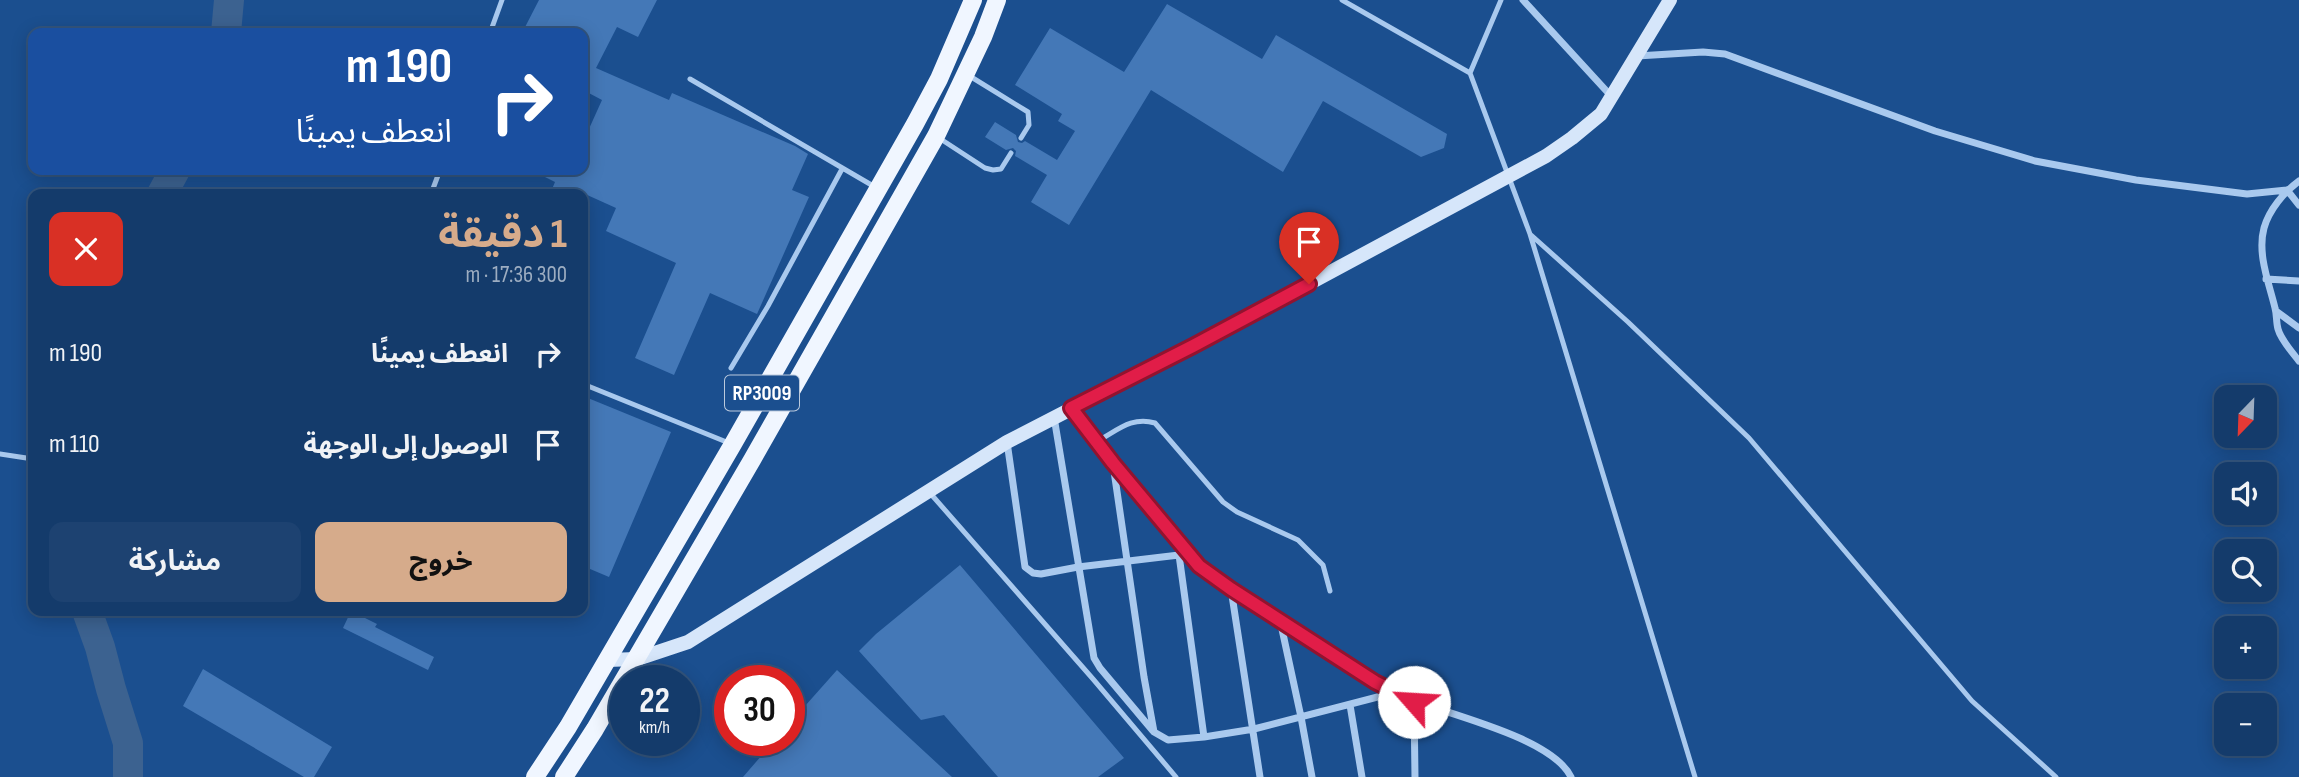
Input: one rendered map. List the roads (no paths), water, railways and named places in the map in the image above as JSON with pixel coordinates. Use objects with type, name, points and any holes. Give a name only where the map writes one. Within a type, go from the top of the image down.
[{"type":"main road","name":"RP3009","points":[[535,777],[733,444],[878,189],[939,79],[973,0]]},
{"type":"main road","name":"RP3009","points":[[564,777],[752,460],[936,136],[997,0]]},
{"type":"street","points":[[1523,0],[1612,97]]},
{"type":"street","points":[[607,660],[636,659],[688,642],[1007,442],[1193,346],[1508,177],[1572,138],[1601,114],[1670,0]]},
{"type":"street","points":[[1636,56],[1703,52],[1725,54],[1935,131],[2035,161],[2136,180],[2247,194],[2287,190]]},
{"type":"street","points":[[2299,181],[2287,190],[2270,214],[2264,229],[2263,248],[2266,279],[2276,311],[2278,331],[2299,361]]},
{"type":"street","points":[[2287,190],[2299,205]]},
{"type":"street","points":[[2266,279],[2299,281]]},
{"type":"street","points":[[2276,311],[2299,328]]},
{"type":"street","points":[[1071,408],[1190,556],[1212,577],[1393,692],[1414,702],[1493,727],[1535,746],[1554,757],[1571,777]]},
{"type":"street","points":[[1054,416],[1094,657],[1100,668],[1154,732],[1168,740],[1254,729],[1393,692]]},
{"type":"street","points":[[1007,442],[1025,566],[1033,573],[1041,575],[1078,567],[1190,556]]},
{"type":"street","points":[[1113,463],[1154,732]]},
{"type":"street","points":[[1179,555],[1204,737]]},
{"type":"street","points":[[1231,589],[1260,777]]},
{"type":"street","points":[[1279,620],[1312,777]]},
{"type":"street","points":[[1414,702],[1415,777]]},
{"type":"street","points":[[1350,705],[1362,777]]},
{"type":"lane","points":[[492,28],[502,0]]},
{"type":"lane","points":[[1342,0],[1470,73],[1530,234],[1695,777]]},
{"type":"lane","points":[[1470,73],[1501,0]]},
{"type":"lane","points":[[966,74],[1028,112],[1029,125],[1021,138]]},
{"type":"lane","points":[[691,79],[878,189]]},
{"type":"lane","points":[[936,136],[985,168],[993,170],[1001,169],[1011,153]]},
{"type":"lane","points":[[731,368],[768,306],[842,169]]},
{"type":"lane","points":[[1530,234],[1628,321],[1749,438],[1972,701],[2056,777]]},
{"type":"lane","points":[[588,386],[733,444]]},
{"type":"lane","points":[[1096,442],[1134,421],[1142,419],[1155,423],[1223,502],[1237,512],[1298,540],[1323,565],[1330,590]]},
{"type":"lane","points":[[0,453],[28,458]]},
{"type":"lane","points":[[928,491],[1176,777]]},
{"type":"waterway","points":[[226,28],[229,0]]},
{"type":"waterway","points":[[165,189],[172,175]]},
{"type":"waterway","points":[[89,616],[128,743],[128,777]]}]
